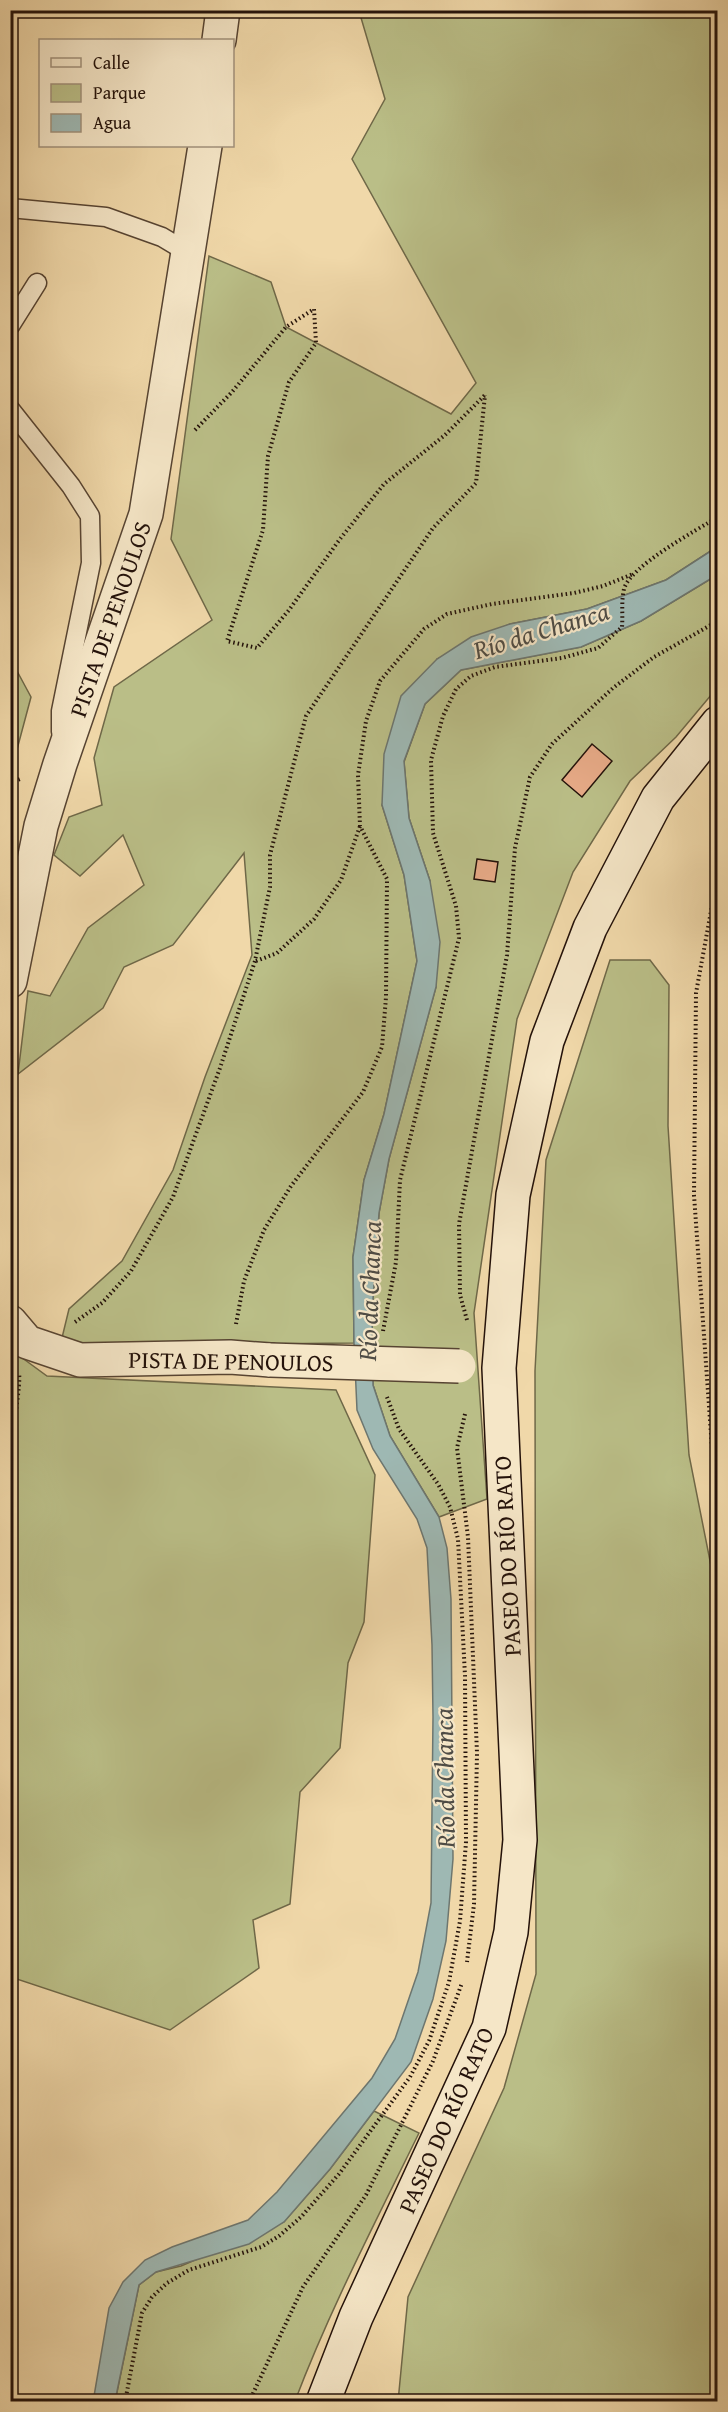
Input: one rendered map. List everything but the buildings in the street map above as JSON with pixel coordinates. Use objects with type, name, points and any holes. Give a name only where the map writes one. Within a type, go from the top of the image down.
[{"type":"street","points":[[219,39],[223,10]]},
{"type":"street","name":"PISTA DE PENOULOS","points":[[10,981],[41,826],[146,514],[205,147]]},
{"type":"street","name":"PASEO DO RÍO RATO","points":[[323,2402],[356,2317],[489,2028],[511,1932],[520,1840],[499,1368],[513,1194],[547,1041],[590,928],[658,798],[717,723]]},
{"type":"street","name":"PISTA DE PENOULOS","points":[[19,1332],[80,1360],[230,1357],[499,1368]]},
{"type":"lane","points":[[10,208],[106,217],[153,233],[187,252]]},
{"type":"lane","points":[[10,326],[37,283]]},
{"type":"lane","points":[[10,409],[71,486],[90,516],[91,563],[61,711],[60,764]]},
{"type":"path","points":[[10,1444],[14,1435],[16,1400],[21,1379],[13,1358],[19,1332],[67,1329],[102,1303],[131,1271],[172,1197],[220,1068],[255,961],[270,887],[270,855],[306,716],[433,528],[476,483],[485,395],[446,435],[384,484],[340,539],[289,610],[257,648],[227,641],[263,530],[268,456],[289,382],[316,343],[314,309],[286,327],[232,392],[192,432]]},
{"type":"path","points":[[382,1337],[396,1262],[400,1180],[459,938],[456,906],[447,885],[433,833],[431,760],[442,716],[456,689],[471,676],[495,667],[562,658],[598,648],[622,627],[624,587],[634,574],[664,550],[717,517]]},
{"type":"path","points":[[255,961],[277,953],[314,919],[341,880],[360,826],[358,775],[366,721],[380,681],[424,629],[447,614],[492,604],[574,593],[603,586],[634,574]]},
{"type":"path","points":[[230,1357],[244,1281],[264,1230],[291,1186],[363,1092],[382,1047],[386,997],[387,879],[360,826]]},
{"type":"path","points":[[717,873],[696,993],[694,1183],[712,1448],[717,1481]]},
{"type":"path","points":[[125,2402],[142,2313],[152,2297],[167,2283],[189,2270],[261,2247],[279,2236],[301,2217],[339,2174],[410,2077],[429,2041],[448,1982],[460,1921],[466,1842],[465,1676],[458,1539],[450,1507],[438,1484],[399,1429],[385,1392]]},
{"type":"green space","points":[[359,11],[717,11],[717,547],[666,580],[587,609],[510,624],[437,659],[382,805],[404,875],[417,961],[384,1114],[364,1180],[353,1257],[354,1343],[60,1346],[69,1309],[122,1261],[173,1170],[205,1077],[252,955],[244,853],[173,945],[124,967],[103,1008],[18,1074],[28,991],[50,996],[88,928],[144,885],[123,835],[80,876],[54,855],[69,817],[102,805],[94,758],[114,687],[212,620],[171,539],[209,256],[271,282],[286,327],[451,414],[476,383],[352,159],[385,99]]},
{"type":"green space","points":[[717,575],[717,688],[676,737],[630,781],[573,872],[517,1019],[474,1313],[487,1499],[439,1517],[390,1436],[373,1385],[372,1313],[379,1213],[389,1159],[436,987],[430,881],[409,818],[404,762],[425,704],[461,670],[581,647],[641,621]]},
{"type":"green space","points":[[17,671],[31,697],[11,772],[11,673]]},
{"type":"green space","points":[[610,960],[650,960],[669,985],[668,1126],[689,1455],[718,1601],[717,2401],[398,2402],[408,2297],[504,2088],[536,1974],[535,1371],[546,1160]]},
{"type":"green space","points":[[717,993],[717,1257],[714,1016]]},
{"type":"green space","points":[[10,1349],[47,1376],[336,1390],[375,1475],[364,1622],[348,1663],[340,1748],[300,1792],[290,1904],[253,1920],[259,1968],[170,2030],[17,1979],[11,1983]]},
{"type":"green space","points":[[374,2111],[419,2133],[338,2299],[295,2401],[115,2402],[139,2285],[156,2272],[181,2266],[284,2222],[330,2169]]},
{"type":"water","name":"Río da Chanca","points":[[717,547],[717,575],[641,621],[581,647],[461,670],[425,704],[404,761],[409,818],[430,881],[440,942],[436,987],[389,1159],[379,1213],[372,1313],[373,1385],[390,1436],[439,1517],[447,1548],[451,1599],[453,1859],[446,1941],[433,1999],[411,2062],[330,2169],[284,2222],[249,2244],[156,2272],[139,2285],[115,2401],[93,2402],[109,2308],[123,2282],[145,2260],[172,2247],[248,2220],[277,2192],[372,2078],[395,2039],[418,1972],[431,1903],[433,1717],[427,1548],[417,1519],[373,1449],[357,1410],[354,1343],[353,1257],[364,1180],[384,1114],[417,961],[404,875],[382,805],[384,754],[401,696],[437,659],[471,637],[510,624],[587,609],[666,580]]}]
